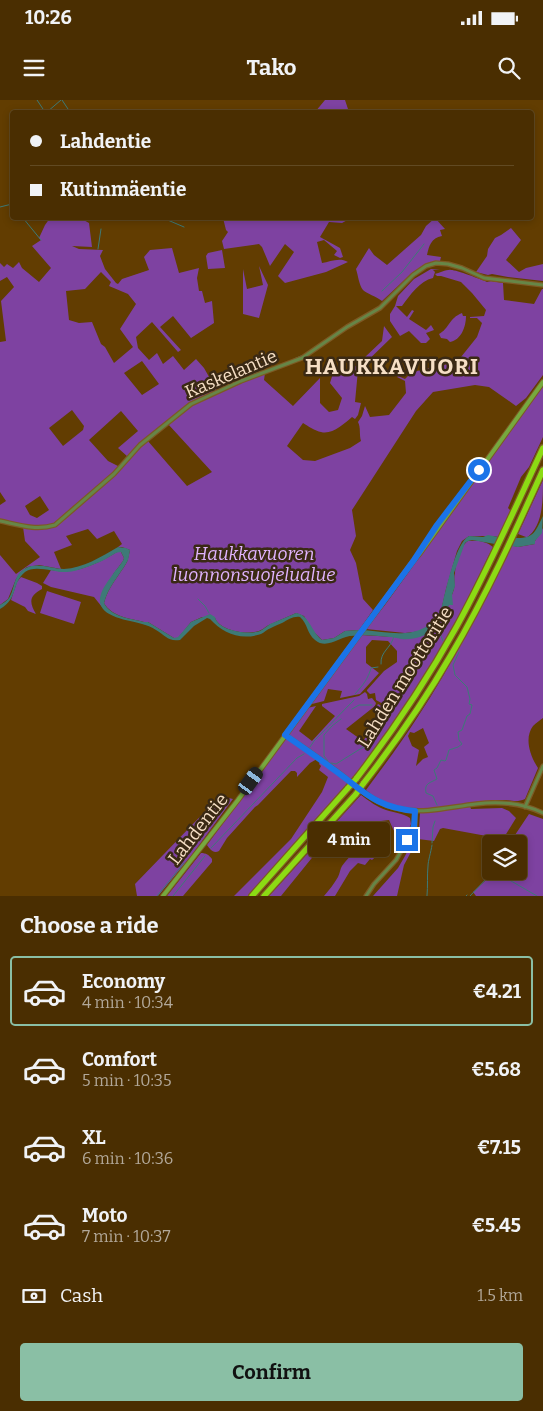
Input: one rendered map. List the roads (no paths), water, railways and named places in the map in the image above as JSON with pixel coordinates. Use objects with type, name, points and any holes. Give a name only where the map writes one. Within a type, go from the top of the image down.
[{"type":"highway","name":"Lahden moottoritie","points":[[252,896],[356,779],[377,752],[425,681],[458,625],[543,448]]},
{"type":"highway","name":"Lahden moottoritie","points":[[264,896],[356,794],[409,723],[465,630],[507,549],[543,470]]},
{"type":"main road","name":"Lahdentie","points":[[163,896],[285,735],[414,560],[432,531],[459,498],[543,382]]},
{"type":"street","name":"Kaskelantie","points":[[0,521],[30,528],[45,528],[55,525],[114,474],[140,445],[191,404],[241,380],[302,358],[347,327],[380,308],[413,275],[426,266],[436,263],[448,264],[484,278],[543,285]]},
{"type":"street","points":[[285,735],[328,764],[364,793],[378,802],[398,809],[415,811],[438,810],[488,803],[506,803],[525,806],[543,813]]},
{"type":"street","points":[[525,806],[543,766]]},
{"type":"street","points":[[366,896],[398,857],[413,830],[415,811]]},
{"type":"water","points":[[543,516],[542,533],[535,541],[535,544],[518,547],[510,546],[514,538],[530,536]]},
{"type":"water","points":[[488,535],[498,537],[495,544],[472,540],[465,543],[454,573],[453,605],[449,605],[441,620],[431,631],[418,638],[410,639],[361,635],[364,630],[407,633],[426,627],[441,610],[451,570],[459,548],[469,536],[483,537]]},
{"type":"water","points":[[118,547],[130,550],[129,558],[106,597],[104,603],[107,608],[127,618],[148,622],[174,638],[178,637],[191,622],[210,614],[227,629],[241,632],[260,631],[270,624],[296,613],[307,620],[322,640],[334,638],[345,631],[359,630],[356,636],[345,637],[325,644],[312,638],[300,617],[291,618],[261,634],[246,637],[226,632],[207,618],[194,626],[180,640],[170,639],[151,627],[113,616],[102,608],[100,602],[101,594],[124,558],[121,552],[91,566],[72,571],[29,570],[18,581],[13,596],[0,609],[0,605],[9,598],[16,578],[26,568],[31,566],[59,569],[78,567]]},
{"type":"waterway","points":[[37,100],[44,110]]},
{"type":"waterway","points":[[49,110],[61,100]]},
{"type":"waterway","points":[[62,100],[69,110]]},
{"type":"waterway","points":[[0,207],[10,204]]},
{"type":"waterway","points":[[25,220],[41,240]]},
{"type":"waterway","points":[[168,220],[184,227]]},
{"type":"waterway","points":[[98,249],[101,229]]},
{"type":"waterway","points":[[382,291],[402,272],[424,244]]},
{"type":"waterway","points":[[294,359],[301,356]]},
{"type":"waterway","points":[[246,376],[269,369]]},
{"type":"waterway","points":[[198,599],[209,613]]},
{"type":"waterway","points":[[437,626],[443,641]]},
{"type":"waterway","points":[[381,664],[382,656],[391,644],[394,636]]},
{"type":"waterway","points":[[437,805],[433,796],[426,793],[426,787],[437,779],[434,770],[441,760],[446,760],[449,750],[462,744],[459,740],[458,732],[462,730],[472,705],[469,704],[470,699],[467,687],[455,675],[453,665],[459,652]]},
{"type":"waterway","points":[[355,694],[365,682],[371,668],[378,667]]},
{"type":"waterway","points":[[310,747],[354,700]]},
{"type":"waterway","points":[[352,709],[359,705],[372,705]]},
{"type":"waterway","points":[[328,761],[324,756],[324,735],[341,719]]},
{"type":"waterway","points":[[331,763],[336,764],[365,746]]},
{"type":"waterway","points":[[211,848],[297,758],[304,754]]},
{"type":"waterway","points":[[432,843],[435,821]]},
{"type":"waterway","points":[[427,896],[428,864],[432,845]]},
{"type":"waterway","points":[[173,896],[205,856]]},
{"type":"waterway","points":[[157,896],[184,863]]},
{"type":"waterway","points":[[470,896],[485,880]]},
{"type":"waterway","points":[[509,880],[537,896]]},
{"type":"district","name":"HAUKKAVUORI","points":[[392,366]]},
{"type":"park label","name":"Haukkavuoren luonnonsuojelualue","points":[[254,564]]}]
